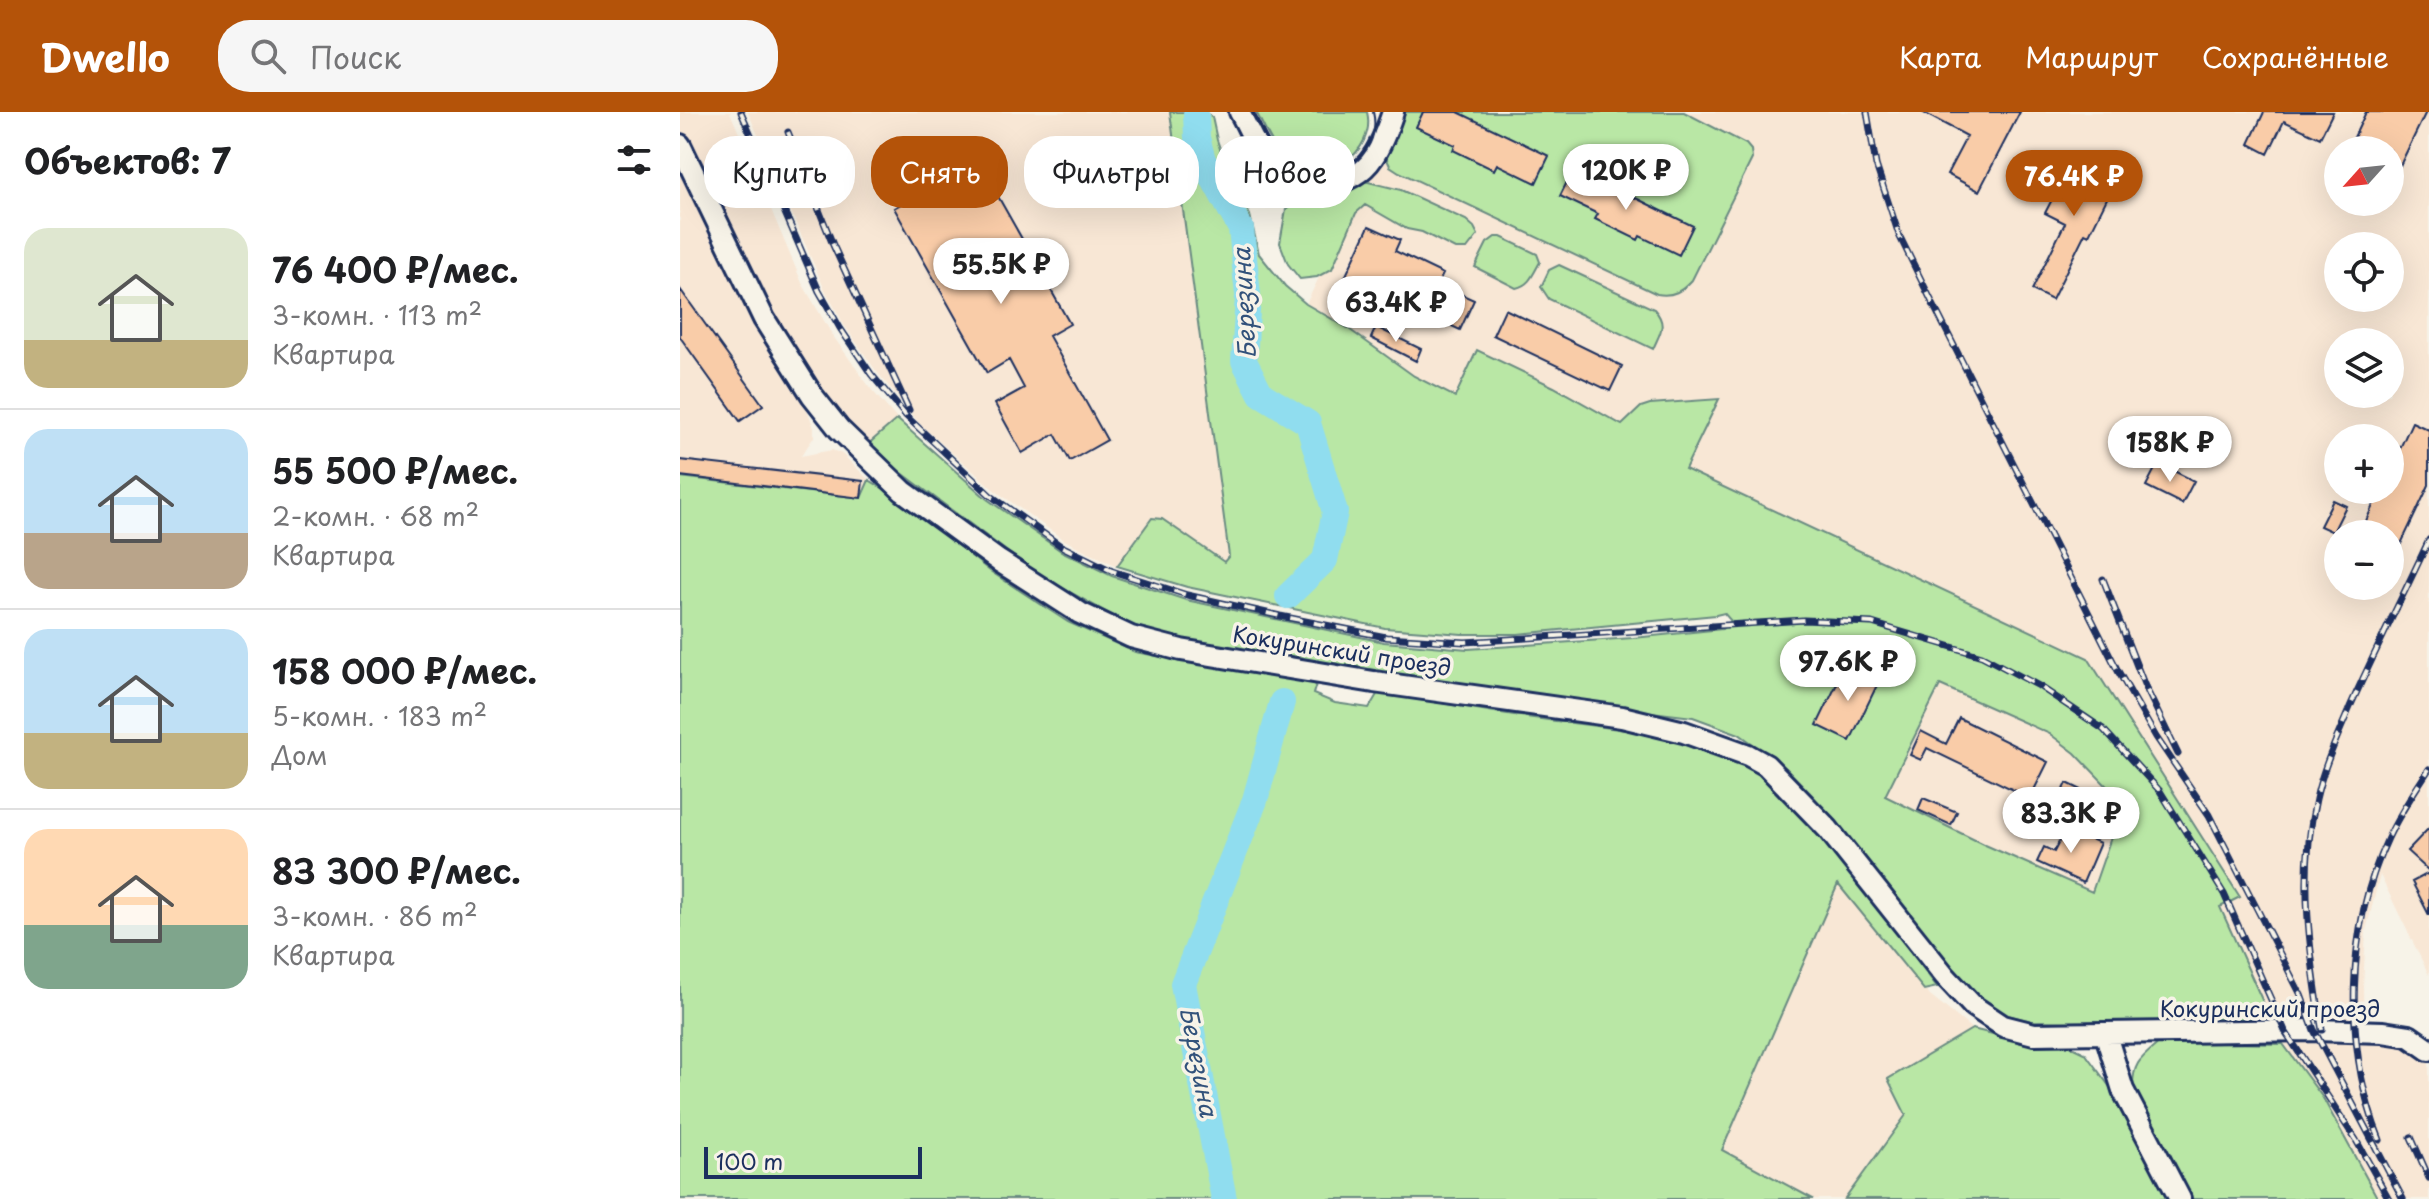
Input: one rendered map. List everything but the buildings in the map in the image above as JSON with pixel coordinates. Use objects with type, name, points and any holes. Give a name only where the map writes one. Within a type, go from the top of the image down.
[{"type":"street","points":[[1240,112],[1268,163],[1278,173],[1301,185],[1314,186],[1333,184],[1364,167],[1373,158],[1393,112]]},
{"type":"street","name":"Кокуринский проезд","points":[[680,145],[764,319],[812,395],[839,429],[903,491],[999,561],[1080,613],[1131,637],[1181,650],[1374,682],[1622,717],[1684,732],[1748,755],[1766,765],[1828,829],[1945,976],[1973,1006],[2003,1026],[2034,1034],[2383,1032],[2409,1036],[2429,1050]]},
{"type":"street","points":[[2106,1035],[2123,1090],[2180,1199]]},
{"type":"shaded area","points":[[680,112],[730,112],[740,136],[704,136],[704,180],[680,130]]},
{"type":"shaded area","points":[[748,112],[1170,112],[1173,136],[1024,136],[1024,208],[1183,208],[1230,556],[1225,562],[1162,519],[1152,518],[1117,566],[1064,540],[993,489],[920,424],[876,371],[844,325],[824,288],[789,208],[855,208],[855,136],[758,136]]},
{"type":"shaded area","points":[[1397,112],[2429,112],[2429,975],[2380,875],[2366,930],[2363,987],[2364,1040],[2411,1047],[2429,1061],[2429,1199],[2378,1199],[2323,1098],[2283,1044],[2219,907],[2240,897],[2088,658],[1685,469],[1718,399],[1650,404],[1641,407],[1622,425],[1554,387],[1455,397],[1414,376],[1306,304]]},
{"type":"shaded area","points":[[680,169],[758,322],[804,401],[814,428],[814,437],[801,456],[832,450],[842,454],[869,480],[861,498],[680,477]]},
{"type":"shaded area","points":[[717,208],[770,208],[802,283],[833,336],[897,419],[866,446],[844,424],[768,315]]},
{"type":"shaded area","points":[[1940,684],[2050,734],[2075,753],[2123,803],[2092,893],[1885,796]]},
{"type":"shaded area","points":[[1839,883],[1924,990],[1972,1029],[1889,1079],[1907,1115],[1845,1199],[1813,1199],[1721,1150]]},
{"type":"green space","points":[[1170,112],[1206,112],[1212,117],[1216,136],[1215,208],[1246,208],[1259,254],[1285,286],[1306,304],[1346,327],[1414,376],[1455,397],[1477,350],[1554,387],[1622,425],[1641,407],[1650,404],[1719,399],[1685,469],[2088,658],[2240,897],[2220,907],[2272,1022],[2032,1021],[2003,1014],[1973,994],[1943,960],[1812,795],[1786,768],[1739,734],[1693,717],[1252,655],[1133,627],[1037,574],[866,446],[897,419],[987,499],[1061,551],[1112,576],[1186,600],[1384,642],[1468,649],[1722,629],[1731,621],[1724,613],[1518,634],[1462,634],[1385,628],[1187,587],[1117,566],[1152,518],[1162,519],[1224,562],[1229,556],[1183,208],[1199,208],[1199,136],[1173,136]],"holes":[[[1940,685],[2050,734],[2075,753],[2123,803],[2092,892],[1885,796]]]},
{"type":"green space","points":[[1256,112],[1367,112],[1368,127],[1364,141],[1355,154],[1355,136],[1268,136]]},
{"type":"green space","points":[[1398,112],[1684,112],[1746,144],[1751,150],[1752,159],[1692,280],[1677,292],[1657,294],[1390,166],[1385,155]]},
{"type":"green space","points":[[1360,180],[1401,190],[1466,220],[1478,235],[1467,249],[1455,249],[1422,232],[1407,229],[1365,205],[1356,213],[1332,269],[1317,277],[1300,279],[1288,264],[1280,243],[1286,209],[1355,208],[1355,182]]},
{"type":"green space","points":[[1495,237],[1537,254],[1540,262],[1525,284],[1516,288],[1475,267],[1487,243]]},
{"type":"green space","points":[[1559,265],[1654,309],[1662,324],[1653,349],[1549,299],[1541,287],[1549,270]]},
{"type":"green space","points":[[680,477],[861,498],[869,480],[897,497],[990,571],[1068,622],[1135,652],[1316,684],[1313,694],[1335,703],[1369,708],[1379,691],[1500,713],[1656,735],[1715,750],[1763,775],[1800,809],[1937,987],[1924,990],[1838,884],[1722,1150],[1813,1199],[680,1199]]},
{"type":"green space","points":[[1972,1029],[2018,1040],[2062,1042],[2085,1053],[2115,1094],[2168,1199],[1845,1199],[1906,1115],[1888,1079]]},
{"type":"green space","points":[[2160,1042],[2283,1044],[2323,1098],[2378,1199],[2190,1199],[2133,1090],[2136,1067]]},
{"type":"waterway","name":"Березина","points":[[1196,115],[1197,138],[1203,160],[1241,229],[1248,295],[1244,361],[1261,394],[1308,423],[1335,512],[1325,560],[1288,596]]},
{"type":"waterway","name":"Березина","points":[[1224,1199],[1183,984],[1255,800],[1282,702]]},
{"type":"tram line","points":[[1251,112],[1267,143],[1283,164],[1305,176],[1321,177],[1336,174],[1362,156],[1374,128],[1373,112]]},
{"type":"railway","points":[[741,112],[819,291],[871,374],[906,416],[990,495],[1061,546],[1112,571],[1187,595],[1386,637],[1465,642],[1804,620],[1872,623],[1982,656],[2039,686],[2103,729],[2160,791],[2224,894],[2285,1031],[2356,1140],[2389,1199]]},
{"type":"railway","points":[[1867,112],[1876,165],[1899,235],[1934,306],[2118,671],[2156,737],[2209,815],[2301,995],[2314,1030],[2403,1199]]},
{"type":"railway","points":[[788,132],[833,245],[909,410]]},
{"type":"railway","points":[[2322,1030],[2310,944],[2307,886],[2316,799],[2350,707],[2429,540]]},
{"type":"railway","points":[[2103,579],[2144,684],[2178,754]]},
{"type":"railway","points":[[2380,1140],[2368,1104],[2355,1027],[2357,948],[2374,873],[2388,838],[2429,769]]},
{"type":"railway","points":[[2411,1137],[2429,1178]]}]
